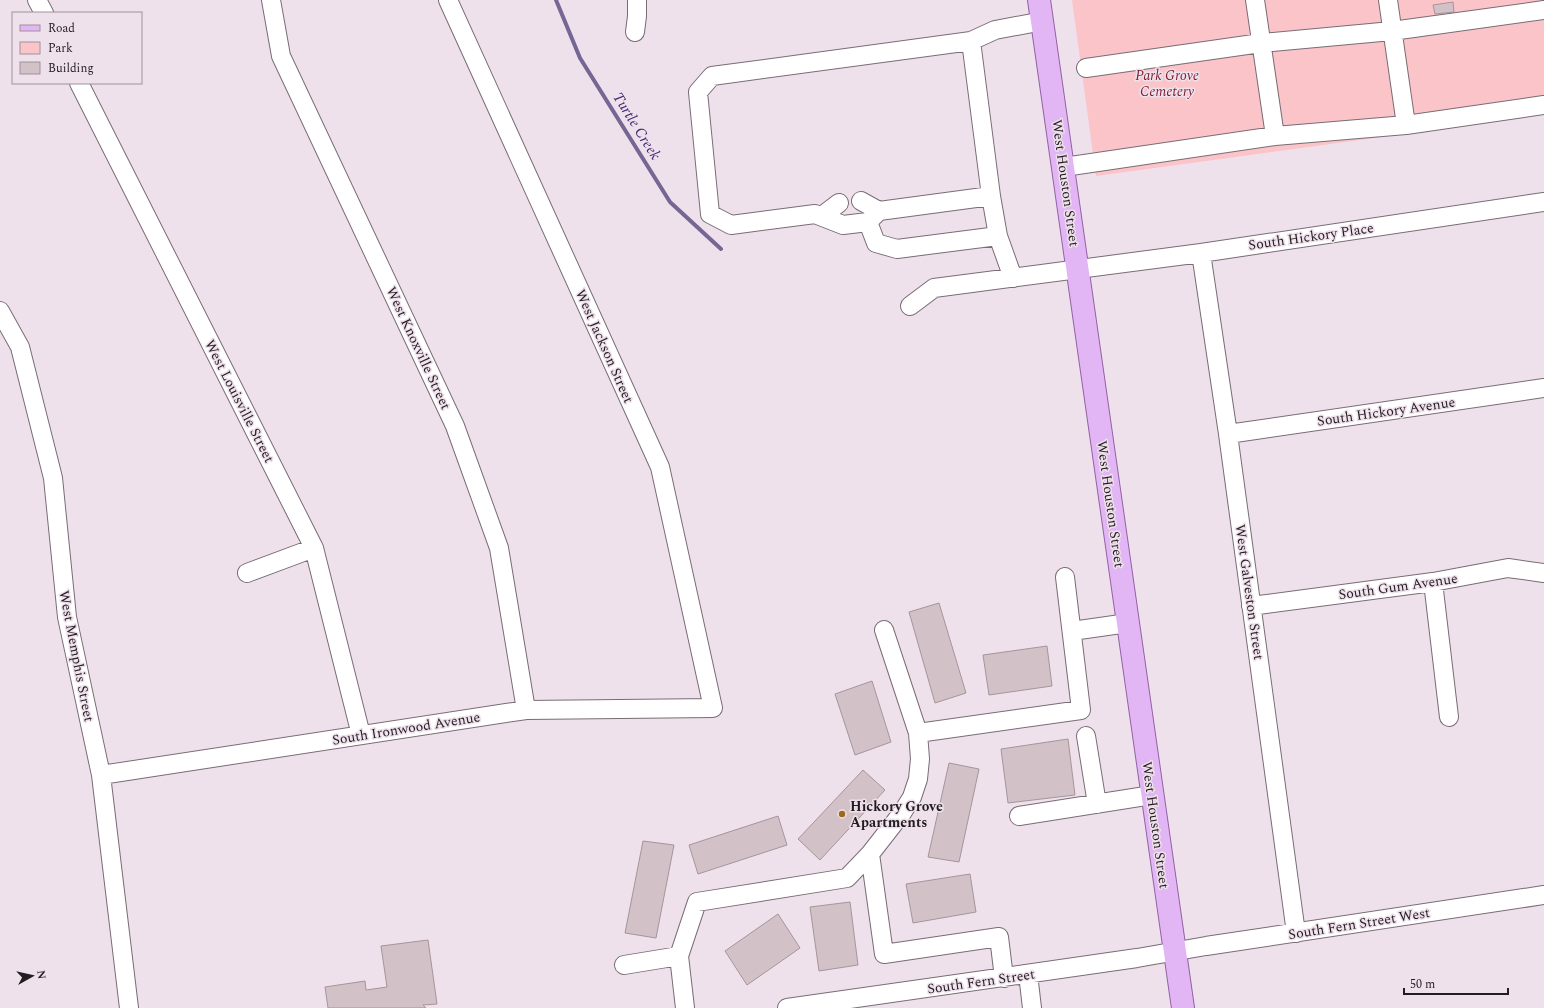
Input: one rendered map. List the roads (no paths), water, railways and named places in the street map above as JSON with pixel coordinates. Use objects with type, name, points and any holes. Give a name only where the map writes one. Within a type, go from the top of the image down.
[{"type":"main road","name":"West Houston Street","points":[[1041,10],[1183,1008]]},
{"type":"street","points":[[37,0],[43,12]]},
{"type":"street","name":"West Knoxville Street","points":[[271,0],[281,56],[455,426],[499,548],[526,710]]},
{"type":"street","name":"West Jackson Street","points":[[448,0],[660,467],[713,708]]},
{"type":"street","points":[[635,32],[637,0]]},
{"type":"street","points":[[1255,0],[1275,136]]},
{"type":"street","points":[[1388,0],[1406,125]]},
{"type":"street","points":[[991,196],[874,216],[843,225],[815,214],[731,225],[710,214],[698,92],[712,76],[971,41],[1041,10]]},
{"type":"street","points":[[1086,68],[1261,43],[1392,32],[1544,10]]},
{"type":"street","points":[[971,41],[991,196],[998,236],[1012,278]]},
{"type":"street","name":"West Louisville Street","points":[[80,84],[314,548],[361,735]]},
{"type":"street","points":[[1064,167],[1275,136],[1406,125],[1544,106]]},
{"type":"street","points":[[861,201],[874,216],[876,243],[896,249],[998,236]]},
{"type":"street","name":"South Hickory Place","points":[[910,306],[934,288],[1201,253],[1544,202]]},
{"type":"street","points":[[822,216],[839,204]]},
{"type":"street","name":"West Galveston Street","points":[[1201,253],[1228,434],[1296,933]]},
{"type":"street","name":"West Memphis Street","points":[[0,311],[20,347],[53,478],[67,617],[101,775],[130,1008]]},
{"type":"street","name":"South Hickory Avenue","points":[[1228,434],[1544,388]]},
{"type":"street","points":[[247,573],[314,548]]},
{"type":"street","name":"South Gum Avenue","points":[[1251,606],[1433,582],[1508,568],[1544,573]]},
{"type":"street","points":[[918,733],[1081,710],[1065,578]]},
{"type":"street","points":[[1433,582],[1449,717]]},
{"type":"street","points":[[1072,631],[1128,623]]},
{"type":"street","points":[[685,1008],[679,956],[697,902],[847,878],[870,854],[902,813],[912,797],[918,779],[920,759],[918,733],[884,630]]},
{"type":"street","name":"South Ironwood Avenue","points":[[101,775],[526,710],[713,708]]},
{"type":"street","points":[[1086,736],[1097,804]]},
{"type":"street","points":[[1019,816],[1152,795]]},
{"type":"street","points":[[870,854],[884,954],[999,937],[1004,978]]},
{"type":"street","name":"South Fern Street West","points":[[1174,952],[1544,895]]},
{"type":"street","name":"South Fern Street","points":[[788,1008],[896,1000],[1004,978],[1174,952]]},
{"type":"street","points":[[624,965],[679,956]]},
{"type":"street","points":[[1028,974],[1032,1008]]},
{"type":"waterway","name":"Turtle Creek","points":[[556,0],[580,58],[670,202],[721,249]]},
{"type":"place","name":"Hickory Grove Apartments","points":[[842,814]]},
{"type":"park label","name":"Park Grove Cemetery","points":[[1167,84]]}]
